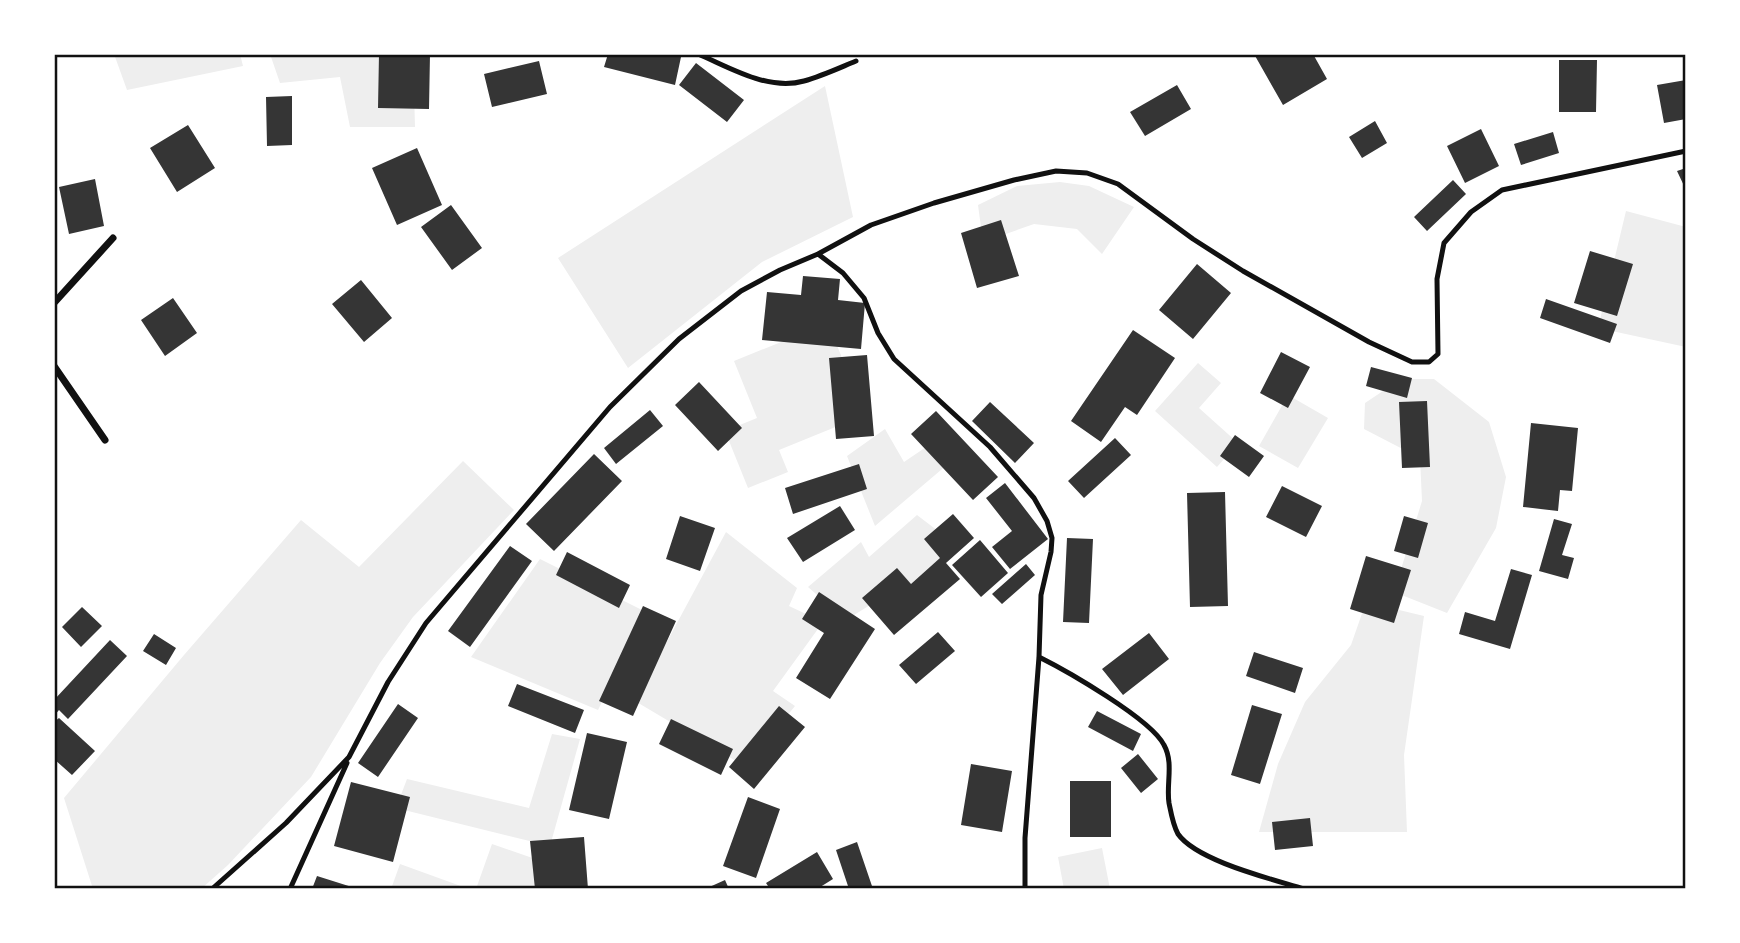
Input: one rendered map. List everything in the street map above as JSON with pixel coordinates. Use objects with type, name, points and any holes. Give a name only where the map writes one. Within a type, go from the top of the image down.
[{"type":"street","points":[[54,303],[113,238]]},
{"type":"street","points":[[54,366],[105,440]]},
{"type":"lane","points":[[698,54],[746,75],[785,85],[804,81],[856,61]]},
{"type":"lane","points":[[290,889],[349,757],[388,682],[426,623],[610,407],[679,339],[741,291],[780,270],[818,254],[871,225],[934,203],[1056,171],[1087,173],[1118,184],[1193,239],[1243,271],[1369,342],[1412,362],[1429,362],[1438,354],[1437,279],[1444,243],[1471,212],[1502,190],[1686,150]]},
{"type":"lane","points":[[818,254],[844,274],[864,298],[878,333],[894,359],[990,447],[1034,498],[1047,521],[1052,538],[1041,594],[1039,657],[1027,803],[1025,889]]},
{"type":"lane","points":[[1039,657],[1067,671],[1146,725],[1164,744],[1170,763],[1169,801],[1179,835],[1215,859],[1304,889]]},
{"type":"lane","points":[[212,889],[286,823],[349,757]]},
{"type":"shaded area","points":[[114,54],[240,54],[243,66],[127,90]]},
{"type":"shaded area","points":[[270,54],[413,54],[415,127],[350,127],[340,77],[280,83]]},
{"type":"shaded area","points":[[825,86],[853,217],[762,262],[628,368],[558,258]]},
{"type":"shaded area","points":[[1060,182],[1089,186],[1134,207],[1102,254],[1077,229],[1034,224],[983,242],[978,205],[1017,186]]},
{"type":"shaded area","points":[[1626,211],[1686,227],[1686,347],[1598,328]]},
{"type":"shaded area","points":[[828,323],[865,415],[779,450],[788,472],[748,488],[725,431],[757,418],[734,361]]},
{"type":"shaded area","points":[[1198,363],[1221,383],[1199,408],[1238,443],[1217,467],[1155,411]]},
{"type":"shaded area","points":[[1401,379],[1434,379],[1489,422],[1506,477],[1496,528],[1447,613],[1394,592],[1422,501],[1420,458],[1364,429],[1365,403]]},
{"type":"shaded area","points":[[1288,395],[1328,418],[1298,468],[1259,446]]},
{"type":"shaded area","points":[[885,429],[904,462],[935,441],[948,464],[875,526],[847,456]]},
{"type":"shaded area","points":[[463,461],[514,510],[413,617],[380,663],[311,777],[228,865],[201,889],[93,889],[64,798],[184,655],[301,520],[359,567]]},
{"type":"shaded area","points":[[917,515],[955,544],[915,600],[891,592],[846,620],[808,587],[861,542],[869,557]]},
{"type":"shaded area","points":[[726,532],[797,588],[789,606],[823,622],[773,691],[795,706],[746,767],[635,701]]},
{"type":"shaded area","points":[[540,559],[646,612],[598,710],[471,657]]},
{"type":"shaded area","points":[[1366,602],[1424,616],[1404,755],[1407,832],[1259,832],[1278,764],[1305,702],[1351,645]]},
{"type":"shaded area","points":[[552,734],[580,739],[550,846],[396,808],[407,779],[529,808]]},
{"type":"shaded area","points":[[492,844],[544,862],[534,889],[476,889]]},
{"type":"shaded area","points":[[1102,848],[1110,889],[1064,889],[1058,857]]},
{"type":"shaded area","points":[[400,864],[469,889],[391,889]]},
{"type":"building","points":[[379,54],[430,54],[429,109],[378,108]]},
{"type":"building","points":[[608,54],[671,54],[681,57],[675,85],[604,67]]},
{"type":"building","points":[[1254,54],[1313,54],[1327,79],[1283,105]]},
{"type":"building","points":[[1559,60],[1597,60],[1596,112],[1559,112]]},
{"type":"building","points":[[539,61],[547,94],[492,107],[484,74]]},
{"type":"building","points":[[696,63],[744,100],[727,122],[679,85]]},
{"type":"building","points":[[1686,80],[1686,119],[1664,123],[1657,85]]},
{"type":"building","points":[[1177,85],[1191,109],[1145,136],[1130,112]]},
{"type":"building","points":[[292,96],[292,145],[267,146],[266,97]]},
{"type":"building","points":[[1375,121],[1387,143],[1362,158],[1349,137]]},
{"type":"building","points":[[188,125],[215,168],[177,192],[150,148]]},
{"type":"building","points":[[1481,129],[1499,166],[1465,183],[1447,146]]},
{"type":"building","points":[[1553,132],[1559,153],[1521,165],[1514,144]]},
{"type":"building","points":[[417,148],[442,205],[397,225],[372,168]]},
{"type":"building","points":[[1686,168],[1686,190],[1677,171]]},
{"type":"building","points":[[95,179],[104,226],[69,234],[59,187]]},
{"type":"building","points":[[1453,180],[1466,194],[1427,231],[1414,217]]},
{"type":"building","points":[[451,205],[482,248],[452,270],[421,227]]},
{"type":"building","points":[[1001,220],[1019,276],[977,288],[961,233]]},
{"type":"building","points":[[1590,251],[1633,264],[1617,316],[1574,303]]},
{"type":"building","points":[[1197,264],[1231,293],[1193,339],[1159,310]]},
{"type":"building","points":[[803,276],[840,279],[838,300],[865,303],[861,349],[762,340],[767,292],[801,295]]},
{"type":"building","points":[[361,280],[392,318],[364,342],[332,304]]},
{"type":"building","points":[[173,298],[197,333],[165,356],[141,320]]},
{"type":"building","points":[[1546,299],[1617,324],[1610,343],[1540,318]]},
{"type":"building","points":[[1133,330],[1175,358],[1137,415],[1125,407],[1101,442],[1071,421]]},
{"type":"building","points":[[1281,352],[1310,367],[1288,408],[1260,393]]},
{"type":"building","points":[[867,355],[874,436],[836,439],[829,358]]},
{"type":"building","points":[[1371,367],[1412,378],[1407,398],[1366,386]]},
{"type":"building","points":[[699,382],[742,428],[718,451],[675,405]]},
{"type":"building","points":[[1427,401],[1430,467],[1402,468],[1399,402]]},
{"type":"building","points":[[990,402],[1034,443],[1015,463],[972,421]]},
{"type":"building","points":[[650,410],[663,426],[616,464],[604,448]]},
{"type":"building","points":[[936,411],[998,477],[973,500],[911,434]]},
{"type":"building","points":[[1531,423],[1578,428],[1572,491],[1560,490],[1558,511],[1523,507]]},
{"type":"building","points":[[1235,435],[1264,456],[1249,477],[1220,456]]},
{"type":"building","points":[[1115,438],[1131,455],[1084,498],[1068,481]]},
{"type":"building","points":[[594,454],[622,481],[554,551],[526,524]]},
{"type":"building","points":[[859,464],[867,489],[793,514],[785,488]]},
{"type":"building","points":[[1005,483],[1048,539],[1010,569],[992,547],[1012,531],[986,498]]},
{"type":"building","points":[[1282,486],[1322,506],[1306,537],[1266,517]]},
{"type":"building","points":[[1225,492],[1228,606],[1190,607],[1187,493]]},
{"type":"building","points":[[840,506],[855,530],[803,562],[787,538]]},
{"type":"building","points":[[953,514],[974,538],[946,563],[960,579],[894,635],[862,598],[897,568],[911,584],[940,558],[924,539]]},
{"type":"building","points":[[680,516],[715,528],[700,571],[666,559]]},
{"type":"building","points":[[1404,516],[1428,523],[1418,558],[1394,551]]},
{"type":"building","points":[[1554,519],[1572,524],[1562,555],[1574,558],[1568,579],[1539,571]]},
{"type":"building","points":[[1067,538],[1093,539],[1089,623],[1063,622]]},
{"type":"building","points":[[980,540],[1008,573],[981,597],[952,565]]},
{"type":"building","points":[[510,546],[532,561],[470,647],[448,631]]},
{"type":"building","points":[[567,552],[630,585],[619,608],[556,575]]},
{"type":"building","points":[[1366,556],[1411,570],[1394,623],[1350,609]]},
{"type":"building","points":[[1026,564],[1035,575],[1002,604],[992,594]]},
{"type":"building","points":[[1511,569],[1532,575],[1510,649],[1459,634],[1465,612],[1495,621]]},
{"type":"building","points":[[819,592],[875,629],[830,699],[796,678],[824,633],[802,619]]},
{"type":"building","points":[[643,606],[676,621],[633,716],[599,701]]},
{"type":"building","points":[[82,607],[102,626],[81,647],[62,627]]},
{"type":"building","points":[[938,632],[955,651],[916,684],[899,665]]},
{"type":"building","points":[[1149,633],[1169,659],[1123,695],[1102,669]]},
{"type":"building","points":[[154,634],[176,648],[166,665],[143,651]]},
{"type":"building","points":[[110,640],[127,656],[68,719],[59,710],[54,716],[54,700]]},
{"type":"building","points":[[1254,652],[1303,668],[1295,693],[1246,676]]},
{"type":"building","points":[[517,684],[584,710],[575,733],[508,706]]},
{"type":"building","points":[[398,704],[418,718],[378,777],[358,763]]},
{"type":"building","points":[[1252,705],[1282,714],[1260,784],[1231,775]]},
{"type":"building","points":[[779,706],[805,727],[754,789],[729,767]]},
{"type":"building","points":[[1097,711],[1141,734],[1133,751],[1088,727]]},
{"type":"building","points":[[59,718],[95,751],[72,775],[54,759],[54,722]]},
{"type":"building","points":[[671,719],[733,749],[721,775],[659,744]]},
{"type":"building","points":[[587,733],[627,742],[609,819],[569,810]]},
{"type":"building","points":[[1138,754],[1158,779],[1141,793],[1121,768]]},
{"type":"building","points":[[971,764],[1012,771],[1002,832],[961,825]]},
{"type":"building","points":[[1070,781],[1111,781],[1111,837],[1070,837]]},
{"type":"building","points":[[351,782],[410,797],[393,862],[334,846]]},
{"type":"building","points":[[748,797],[780,809],[756,878],[723,866]]},
{"type":"building","points":[[1310,818],[1313,846],[1275,850],[1272,822]]},
{"type":"building","points":[[584,837],[588,889],[535,889],[530,841]]},
{"type":"building","points":[[857,842],[873,889],[849,889],[836,850]]},
{"type":"building","points":[[817,852],[833,879],[817,889],[770,889],[766,883]]},
{"type":"building","points":[[317,876],[355,888],[355,889],[312,889]]},
{"type":"building","points":[[725,880],[729,889],[705,889]]}]
